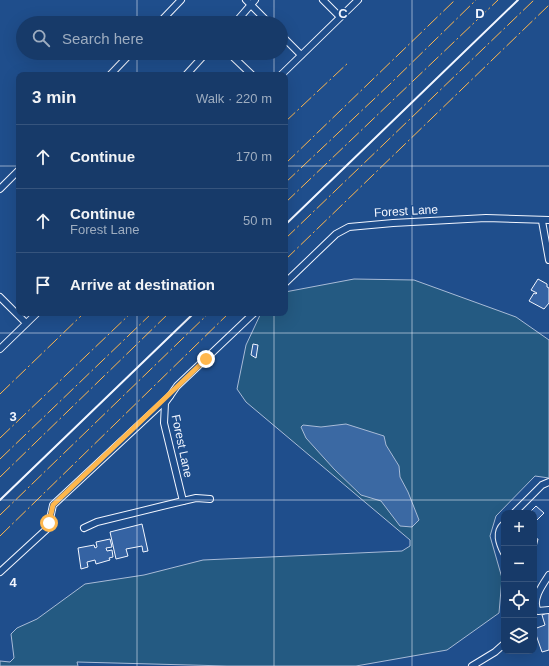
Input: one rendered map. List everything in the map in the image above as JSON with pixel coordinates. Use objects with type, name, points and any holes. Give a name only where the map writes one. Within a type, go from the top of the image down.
[{"type":"street","points":[[166,16],[181,0]]},
{"type":"street","points":[[323,0],[340,17]]},
{"type":"street","points":[[284,72],[358,0]]},
{"type":"street","points":[[240,16],[250,2],[263,16]]},
{"type":"street","points":[[288,42],[301,55]]},
{"type":"street","points":[[113,72],[124,60]]},
{"type":"street","points":[[189,72],[200,60]]},
{"type":"street","points":[[236,60],[249,72]]},
{"type":"street","points":[[0,189],[16,173]]},
{"type":"street","name":"Forest Lane","points":[[288,280],[336,234],[349,228],[393,223],[486,218],[542,221],[549,220]]},
{"type":"street","points":[[542,221],[549,260]]},
{"type":"street","points":[[0,297],[16,313]]},
{"type":"street","points":[[19,316],[26,323]]},
{"type":"street","points":[[0,349],[34,316]]},
{"type":"street","name":"Forest Lane","points":[[183,501],[164,418],[164,406],[170,396],[251,316]]},
{"type":"street","points":[[0,572],[48,528],[53,505],[170,396]]},
{"type":"street","points":[[517,510],[542,485],[549,482]]},
{"type":"street","points":[[84,528],[97,522],[196,498],[210,499]]},
{"type":"street","points":[[501,528],[499,530],[498,538],[501,546]]},
{"type":"street","points":[[549,575],[538,594],[536,606],[538,611],[549,610]]},
{"type":"street","points":[[472,666],[501,647]]},
{"type":"shaded area","points":[[354,279],[414,280],[516,317],[549,340],[549,478],[535,476],[496,516],[490,536],[501,574],[499,613],[447,650],[356,666],[227,666],[77,662],[78,666],[0,666],[0,661],[10,662],[14,658],[11,634],[17,628],[37,619],[85,584],[144,575],[203,560],[402,551],[410,546],[410,540],[246,402],[237,389],[246,345],[260,316],[288,316],[288,291]]},
{"type":"shaded area","points":[[346,424],[384,436],[386,445],[399,466],[400,477],[408,492],[419,520],[412,527],[400,526],[381,501],[361,495],[334,469],[306,438],[301,427],[303,425],[321,427]]},
{"type":"building","points":[[538,279],[547,284],[547,287],[549,288],[549,303],[544,309],[529,301],[534,293],[537,293],[531,290]]},
{"type":"building","points":[[253,344],[258,345],[256,358],[251,355]]},
{"type":"building","points":[[536,506],[544,513],[537,520],[537,510],[532,510]]},
{"type":"building","points":[[142,524],[148,551],[143,552],[142,546],[126,549],[128,556],[116,559],[110,532]]},
{"type":"building","points":[[110,539],[112,547],[106,548],[107,551],[112,550],[113,557],[109,558],[110,560],[96,564],[95,560],[87,562],[88,567],[81,569],[78,548],[94,545],[95,548],[97,547],[96,542]]},
{"type":"building","points":[[549,612],[549,650],[542,652],[537,638],[537,628],[545,625],[542,615]]},
{"type":"wall","points":[[288,222],[518,0]]},
{"type":"wall","points":[[0,500],[191,316]]},
{"type":"power","points":[[288,161],[455,0]]},
{"type":"power","points":[[288,180],[476,0]]},
{"type":"power","points":[[288,200],[498,0]]},
{"type":"power","points":[[288,236],[534,0]]},
{"type":"power","points":[[288,257],[549,5]]},
{"type":"power","points":[[288,119],[349,62]]},
{"type":"power","points":[[0,394],[81,316]]},
{"type":"power","points":[[0,438],[128,316]]},
{"type":"power","points":[[0,459],[149,316]]},
{"type":"power","points":[[0,477],[166,316]]},
{"type":"power","points":[[0,515],[206,316]]},
{"type":"power","points":[[0,536],[226,316]]},
{"type":"route","points":[[49,523],[53,505],[170,396],[177,386],[206,359]]}]
